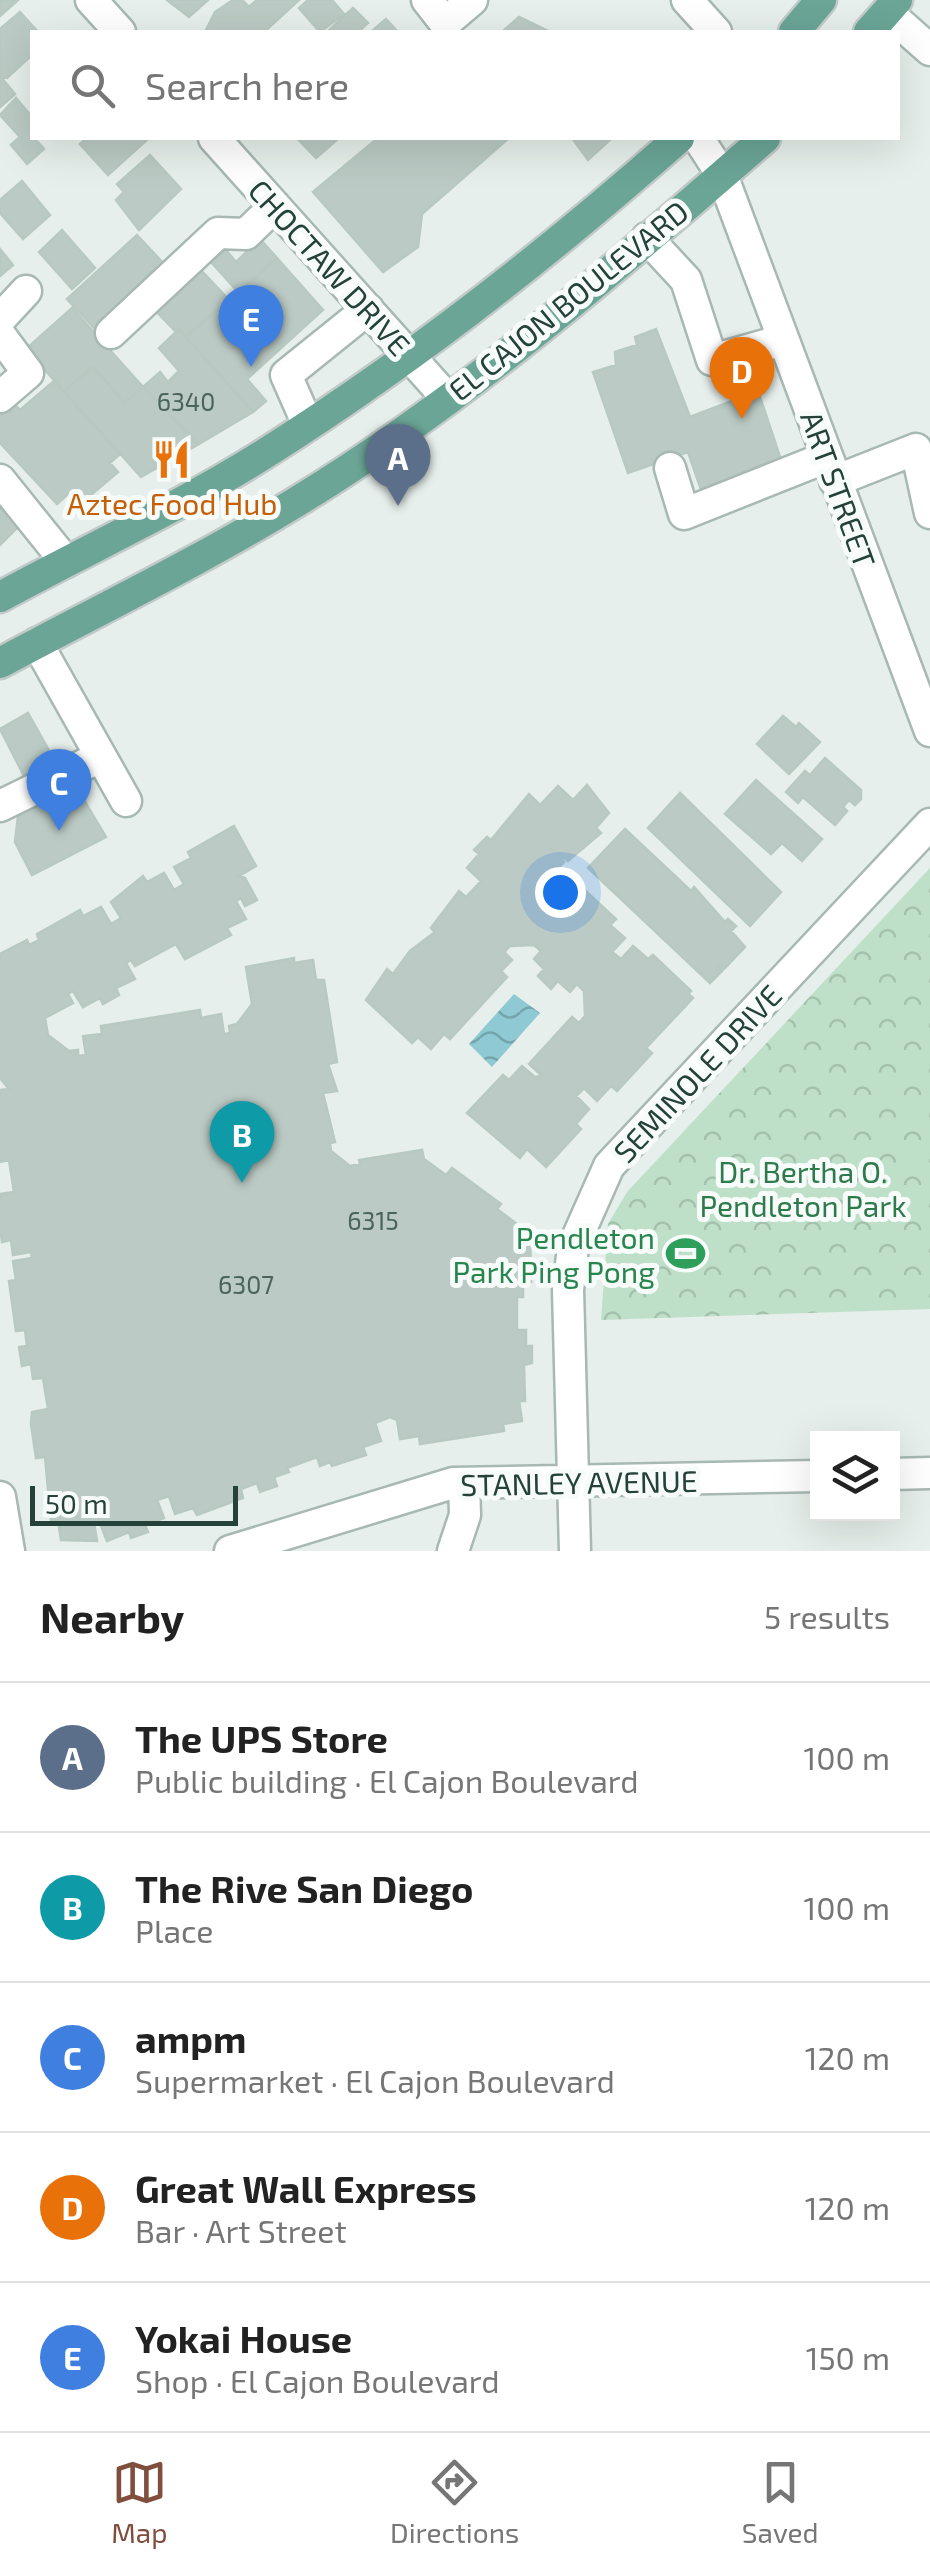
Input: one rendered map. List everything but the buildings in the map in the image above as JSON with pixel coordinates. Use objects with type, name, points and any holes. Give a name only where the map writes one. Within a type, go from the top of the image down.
[{"type":"main road","points":[[796,30],[821,0]]},
{"type":"main road","name":"EL CAJON BOULEVARD","points":[[0,596],[258,458],[308,425],[408,355],[677,140]]},
{"type":"main road","name":"EL CAJON BOULEVARD","points":[[0,663],[294,504],[446,397],[762,140]]},
{"type":"street","points":[[91,0],[118,30]]},
{"type":"street","points":[[427,0],[445,23],[472,0]]},
{"type":"street","points":[[686,0],[714,30]]},
{"type":"street","points":[[884,15],[930,50]]},
{"type":"street","name":"CHOCTAW DRIVE","points":[[216,140],[446,397]]},
{"type":"street","name":"ART STREET","points":[[699,140],[722,175],[930,731]]},
{"type":"street","points":[[110,333],[218,233],[246,234],[276,206]]},
{"type":"street","points":[[646,238],[686,280],[712,360],[783,340]]},
{"type":"street","points":[[0,319],[26,292]]},
{"type":"street","points":[[308,425],[286,375],[368,309]]},
{"type":"street","points":[[0,335],[28,373],[0,397]]},
{"type":"street","points":[[670,468],[684,514],[831,469],[916,450],[930,513]]},
{"type":"street","points":[[0,480],[66,562]]},
{"type":"street","points":[[36,643],[126,801]]},
{"type":"street","points":[[0,806],[100,757]]},
{"type":"street","name":"SEMINOLE DRIVE","points":[[576,1551],[568,1290],[574,1246],[609,1166],[930,824]]},
{"type":"street","points":[[900,1474],[930,1473]]},
{"type":"street","name":"STANLEY AVENUE","points":[[230,1551],[408,1495],[464,1482],[810,1476]]},
{"type":"street","points":[[453,1551],[466,1514],[464,1482]]},
{"type":"street","points":[[0,1497],[8,1551]]},
{"type":"green space","name":"Dr. Bertha O. Pendleton Park","points":[[930,868],[930,1309],[601,1320],[608,1224],[627,1192]]},
{"type":"water","points":[[514,994],[540,1013],[492,1067],[469,1044]]},
{"type":"place","name":"Yokai House","points":[[251,367]]},
{"type":"place","name":"Great Wall Express","points":[[742,419]]},
{"type":"place","name":"Aztec Food Hub","points":[[172,459]]},
{"type":"place","name":"The UPS Store","points":[[398,506]]},
{"type":"place","name":"ampm","points":[[59,831]]},
{"type":"place","name":"The Rive San Diego","points":[[242,1183]]},
{"type":"place","name":"Pendleton Park Ping Pong","points":[[685,1254]]}]
